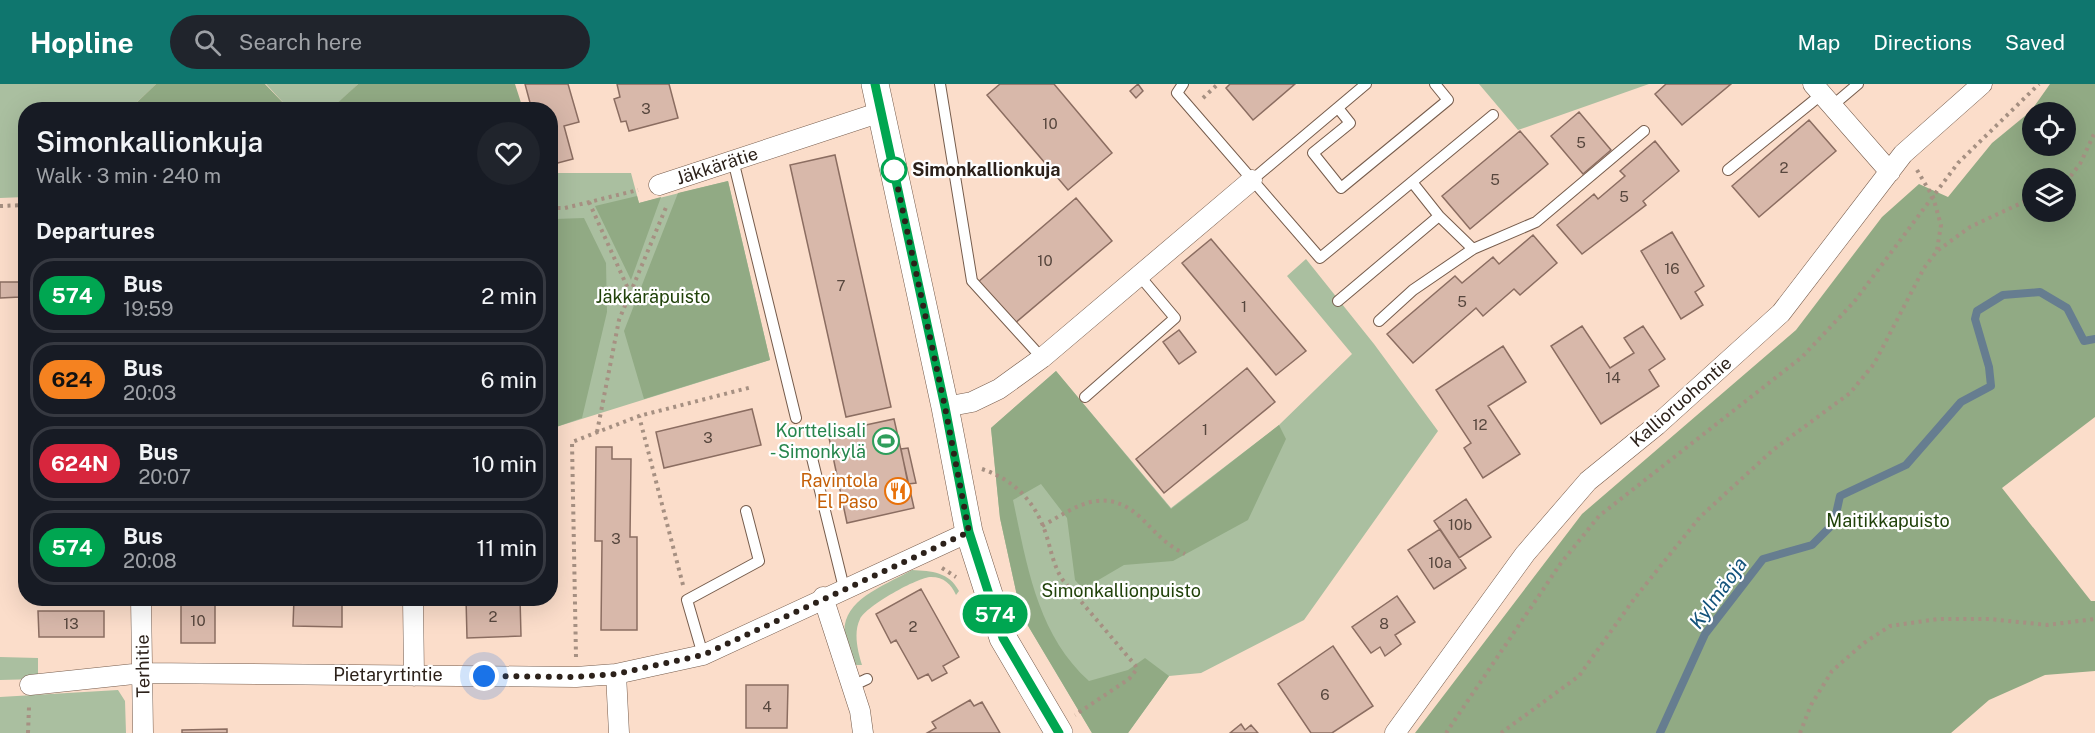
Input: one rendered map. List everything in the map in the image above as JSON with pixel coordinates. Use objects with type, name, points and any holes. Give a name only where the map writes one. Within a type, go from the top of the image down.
[{"type":"main road","points":[[878,85],[881,112],[945,407],[969,532],[1003,638],[1065,726]]},
{"type":"street","name":"Kallioruohontie","points":[[1395,733],[1525,554],[1588,481],[1657,425],[1781,313],[1890,171],[1900,150],[1982,84]]},
{"type":"street","points":[[1823,95],[1890,171]]},
{"type":"street","name":"Jäkkärätie","points":[[668,182],[881,112]]},
{"type":"street","points":[[945,407],[972,402],[999,389],[1041,358],[1252,180]]},
{"type":"street","name":"Pietaryrtintie","points":[[30,685],[143,673],[576,677],[616,674],[703,655],[823,597],[969,532]]},
{"type":"street","points":[[823,597],[860,682],[863,733]]},
{"type":"street","name":"Terhitie","points":[[141,606],[143,733]]},
{"type":"street","points":[[413,606],[414,676]]},
{"type":"street","points":[[616,674],[619,733]]},
{"type":"lane","points":[[940,84],[972,281],[1041,358]]},
{"type":"lane","points":[[1252,180],[1366,84]]},
{"type":"lane","points":[[1338,108],[1350,123],[1313,153],[1341,188],[1448,100],[1435,84]]},
{"type":"lane","points":[[1728,170],[1823,95],[1858,84]]},
{"type":"lane","points":[[1180,88],[1252,180],[1320,258],[1493,115]]},
{"type":"lane","points":[[1379,321],[1413,290],[1473,249],[1536,222],[1644,131]]},
{"type":"lane","points":[[733,160],[796,418]]},
{"type":"lane","points":[[1412,182],[1439,216],[1473,249]]},
{"type":"lane","points":[[1338,301],[1439,216]]},
{"type":"lane","points":[[1085,397],[1175,318],[1138,274]]},
{"type":"lane","points":[[812,458],[844,588]]},
{"type":"lane","points":[[703,655],[687,600],[759,561],[746,511]]},
{"type":"path","points":[[1446,733],[1561,562],[1599,516],[1802,357],[1854,302],[1933,197],[1981,138],[2039,84]]},
{"type":"path","points":[[2076,169],[2095,132]]},
{"type":"path","points":[[1900,150],[1921,175],[1933,197],[1941,225],[1937,251]]},
{"type":"path","points":[[597,432],[619,320],[668,182]]},
{"type":"path","name":"Jäkkärätie","points":[[558,208],[668,182]]},
{"type":"path","points":[[589,202],[630,293]]},
{"type":"path","points":[[1501,733],[1580,675],[1634,599],[1700,517],[1773,450],[1850,393],[1874,364],[1924,268],[1937,251],[1970,227],[2022,203]]},
{"type":"path","points":[[0,206],[18,205]]},
{"type":"path","points":[[576,677],[572,442],[639,416],[752,387]]},
{"type":"path","points":[[639,416],[687,600]]},
{"type":"path","points":[[980,458],[982,475]]},
{"type":"path","points":[[981,469],[1004,477],[1032,506],[1042,526],[1055,568],[1062,579],[1137,669],[1129,679],[1065,726]]},
{"type":"path","points":[[1042,526],[1085,502],[1095,500],[1114,502],[1139,516],[1166,545],[1185,554]]},
{"type":"path","points":[[1800,733],[1810,705],[1832,671],[1864,643],[1890,626],[1938,619],[1990,619],[2047,626],[2095,619]]},
{"type":"green space","points":[[0,84],[156,84],[137,102],[18,102],[18,197],[0,198]]},
{"type":"green space","points":[[156,84],[265,84],[282,102],[137,102]]},
{"type":"green space","points":[[266,84],[358,84],[339,102],[283,102]]},
{"type":"green space","points":[[358,84],[515,84],[521,102],[339,102]]},
{"type":"green space","points":[[1479,84],[1649,84],[1518,130]]},
{"type":"green space","name":"Maitikkapuisto","points":[[2050,84],[2095,84],[2095,417],[2002,488],[2091,601],[2095,601],[2095,671],[2045,675],[1989,700],[1951,733],[1415,733],[1582,514],[1796,330],[1882,217],[1919,184],[1948,197],[1992,143],[2022,118],[2022,156],[2076,156],[2076,102],[2037,102]]},
{"type":"green space","name":"Jäkkäräpuisto","points":[[558,173],[631,173],[639,203],[728,181],[770,360],[558,426]]},
{"type":"green space","points":[[728,181],[770,360],[644,399],[624,331],[678,193]]},
{"type":"green space","points":[[637,196],[639,203],[661,197],[631,280],[595,206]]},
{"type":"green space","points":[[584,218],[606,263],[607,312],[582,418],[558,426],[558,219]]},
{"type":"green space","name":"Simonkallionpuisto","points":[[1306,259],[1374,344],[1438,431],[1304,620],[1201,673],[1169,676],[1128,733],[1092,733],[1021,614],[1000,518],[991,428],[1056,371],[1171,508],[1279,425],[1352,354],[1287,276]]},
{"type":"green space","points":[[1056,371],[1171,509],[1279,425],[1286,439],[1248,520],[1173,561],[1124,565],[1083,589],[1075,580],[1067,518],[1041,484],[1013,500],[1023,549],[1037,597],[1057,642],[1071,662],[1089,681],[1128,670],[1145,658],[1169,676],[1128,733],[1092,733],[1021,614],[1000,518],[991,428]]},
{"type":"green space","points":[[912,570],[945,576],[959,591],[956,595],[947,582],[940,578],[924,578],[904,587],[872,607],[864,613],[858,624],[857,642],[862,665],[855,665],[847,645],[844,629],[848,616],[856,604],[867,595]]},
{"type":"green space","points":[[0,657],[38,658],[38,679],[0,680]]},
{"type":"green space","points":[[118,690],[125,701],[126,733],[0,733],[0,697]]},
{"type":"building","points":[[525,84],[568,84],[579,122],[564,126],[573,159],[558,163],[558,102],[530,102]]},
{"type":"building","points":[[617,84],[669,84],[678,118],[629,131],[626,121],[621,122],[614,99],[620,97]]},
{"type":"building","points":[[1000,84],[1054,84],[1112,153],[1068,190],[987,95]]},
{"type":"building","points":[[1138,84],[1143,91],[1136,98],[1130,91]]},
{"type":"building","points":[[1230,84],[1295,84],[1253,120],[1226,88]]},
{"type":"building","points":[[1666,84],[1731,84],[1682,125],[1655,94]]},
{"type":"building","points":[[1579,112],[1611,150],[1583,174],[1551,136]]},
{"type":"building","points":[[1809,120],[1836,151],[1759,217],[1732,186]]},
{"type":"building","points":[[1520,131],[1548,164],[1470,229],[1442,196]]},
{"type":"building","points":[[1655,141],[1679,171],[1643,201],[1646,205],[1582,254],[1557,225],[1594,194],[1598,199],[1625,176],[1620,171]]},
{"type":"building","points":[[835,155],[891,407],[846,417],[790,165]]},
{"type":"building","points":[[1076,198],[1112,241],[1014,324],[978,282]]},
{"type":"building","points":[[1672,232],[1704,286],[1695,292],[1703,305],[1681,319],[1641,251]]},
{"type":"building","points":[[1533,235],[1557,263],[1520,295],[1514,289],[1483,316],[1476,308],[1413,363],[1387,334],[1455,276],[1462,283],[1493,257],[1499,264]]},
{"type":"building","points":[[1211,239],[1306,351],[1276,375],[1182,263]]},
{"type":"building","points":[[0,282],[18,282],[18,297],[0,298]]},
{"type":"building","points":[[1582,326],[1610,368],[1634,353],[1624,338],[1643,326],[1665,359],[1649,370],[1659,386],[1601,424],[1551,346]]},
{"type":"building","points":[[1179,330],[1196,352],[1179,364],[1163,342]]},
{"type":"building","points":[[1503,346],[1526,382],[1488,406],[1520,454],[1483,478],[1464,448],[1471,443],[1436,390]]},
{"type":"building","points":[[1247,368],[1275,402],[1164,493],[1136,459]]},
{"type":"building","points":[[752,409],[761,445],[664,468],[656,432]]},
{"type":"building","points":[[894,419],[914,508],[847,523],[828,433]]},
{"type":"building","points":[[596,447],[612,447],[612,459],[631,459],[630,537],[637,537],[637,630],[601,630],[602,541],[595,541]]},
{"type":"building","points":[[908,448],[916,483],[908,484],[901,449]]},
{"type":"building","points":[[1466,499],[1491,537],[1459,558],[1434,521]]},
{"type":"building","points":[[1440,529],[1466,568],[1434,589],[1408,550]]},
{"type":"building","points":[[921,589],[959,657],[943,666],[947,673],[932,681],[928,674],[918,679],[896,640],[891,643],[876,614]]},
{"type":"building","points":[[1397,596],[1415,622],[1395,635],[1401,644],[1385,656],[1380,647],[1371,653],[1352,627]]},
{"type":"building","points":[[181,606],[215,606],[215,643],[181,643]]},
{"type":"building","points":[[294,606],[342,606],[342,627],[293,626]]},
{"type":"building","points":[[466,606],[520,606],[521,636],[467,638]]},
{"type":"building","points":[[38,611],[104,611],[104,637],[39,637]]},
{"type":"building","points":[[1333,646],[1373,706],[1332,733],[1311,733],[1278,684]]},
{"type":"building","points":[[746,685],[788,685],[787,728],[746,728]]},
{"type":"building","points":[[970,700],[974,706],[982,702],[1000,733],[927,733],[936,728],[932,722]]},
{"type":"building","points":[[1241,724],[1245,730],[1251,725],[1258,733],[1230,733]]},
{"type":"building","points":[[227,729],[227,733],[182,733],[182,730]]},
{"type":"waterway","name":"Kylmäoja","points":[[1660,733],[1705,634],[1763,559],[1812,545],[1834,523],[1840,496],[1906,465],[1961,402],[1991,386],[1989,367],[1975,319],[1977,311],[2003,295],[2040,292],[2067,308],[2084,341],[2095,339]]},
{"type":"bus line","name":"574","points":[[875,84],[945,407],[969,532],[1003,638],[1059,733]]},
{"type":"place","name":"Simonkallionkuja","points":[[894,170]]},
{"type":"place","name":"Korttelisali - Simonkylä","points":[[886,441]]},
{"type":"place","name":"Ravintola El Paso","points":[[898,491]]},
{"type":"route","points":[[484,676],[576,677],[616,674],[703,655],[823,597],[934,550],[969,532],[945,407],[894,170]]}]
